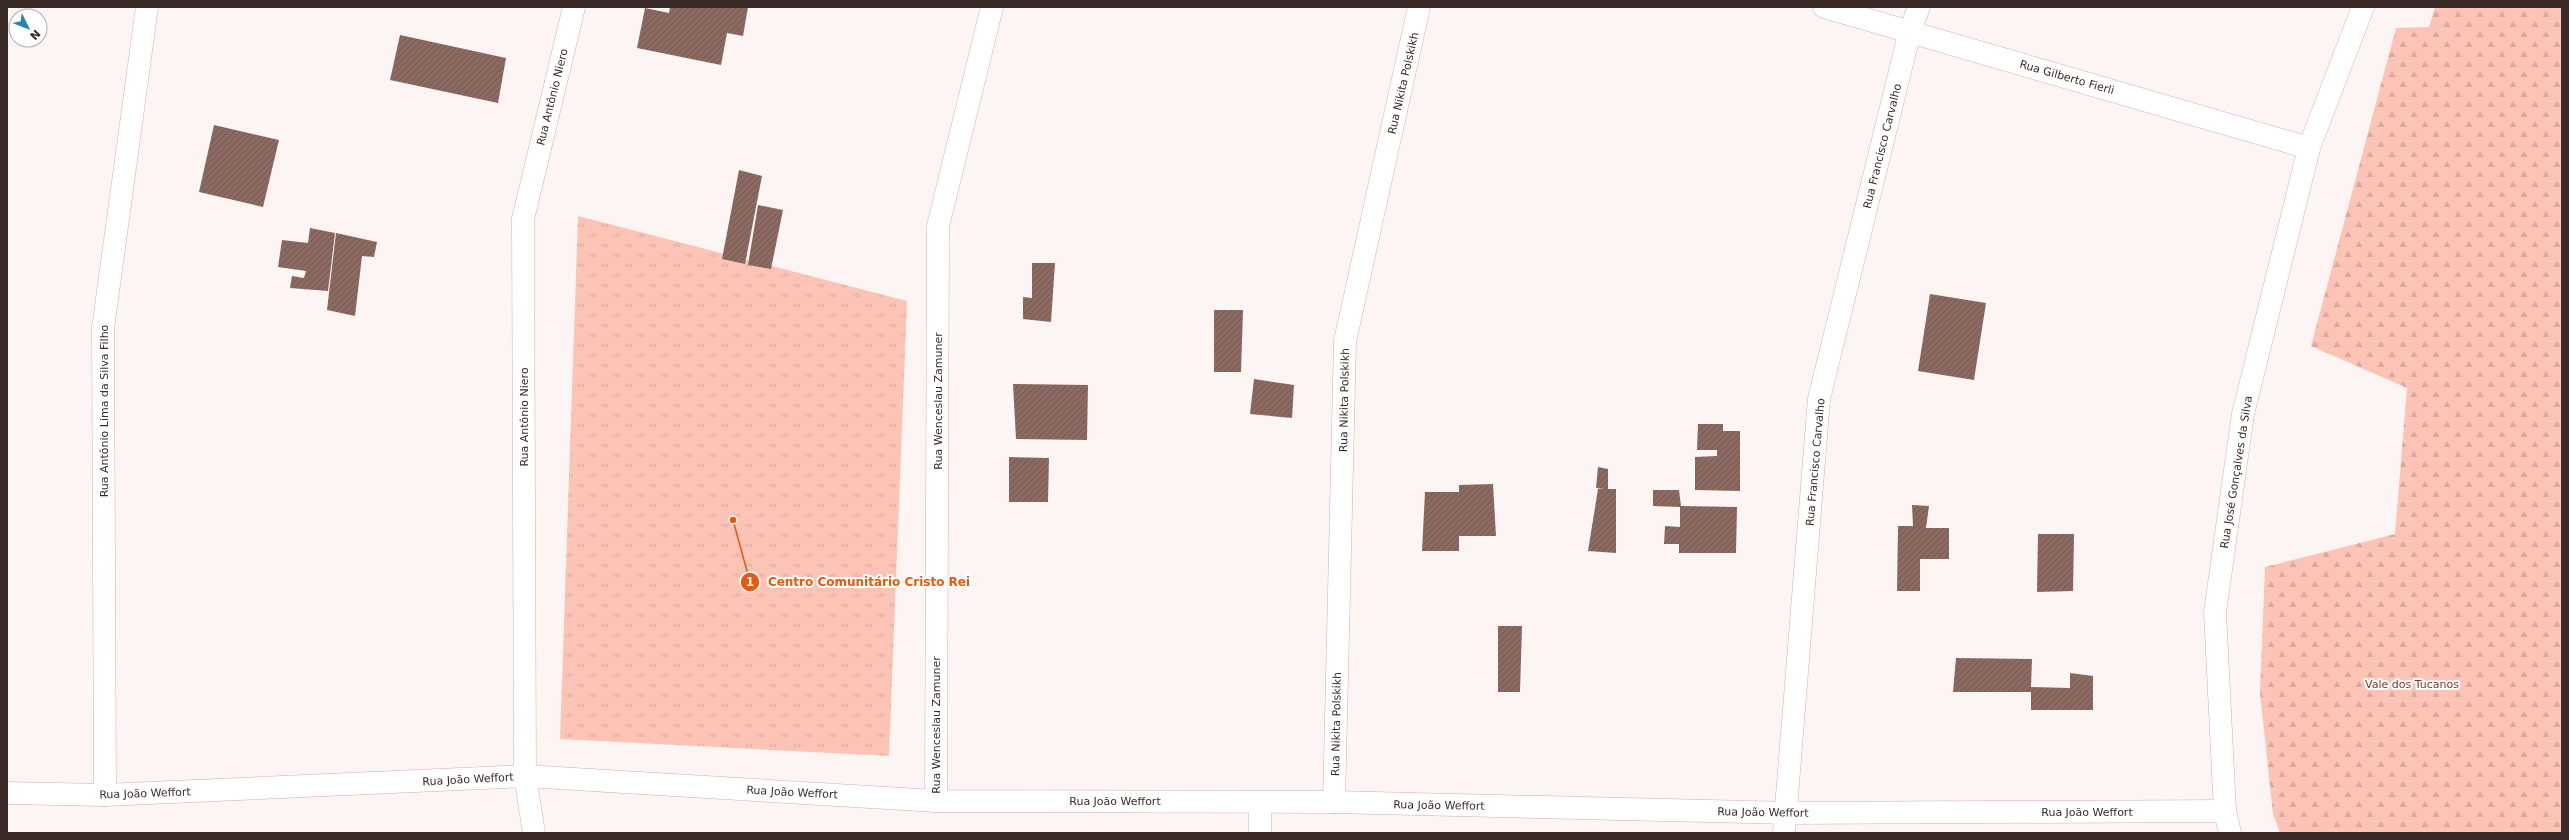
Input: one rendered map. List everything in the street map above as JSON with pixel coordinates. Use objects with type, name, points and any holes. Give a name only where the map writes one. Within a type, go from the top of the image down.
[{"type":"street","name":"Rua Antônio Lima da Silva Filho","points":[[106,795],[103,328],[147,7]]},
{"type":"street","name":"Rua Antônio Niero","points":[[534,833],[526,776],[523,219],[574,7]]},
{"type":"street","name":"Rua Wenceslau Zamuner","points":[[936,801],[938,226],[992,7]]},
{"type":"street","name":"Rua Nikita Polskikh","points":[[1334,802],[1345,341],[1419,7]]},
{"type":"street","name":"Rua Gilberto Fierli","points":[[1824,7],[2309,148]]},
{"type":"street","name":"Rua Francisco Carvalho","points":[[1785,823],[1819,399],[1910,31],[1919,7]]},
{"type":"street","name":"Rua José Gonçalves da Silva","points":[[2230,833],[2225,811],[2215,612],[2243,414],[2309,148],[2363,7]]},
{"type":"street","name":"Rua João Weffort","points":[[7,793],[106,795],[526,776],[936,801],[1334,802],[1785,823],[2225,811]]},
{"type":"street","points":[[1260,802],[1260,833]]},
{"type":"green space","name":"Vale dos Tucanos","points":[[2435,7],[2562,7],[2562,833],[2280,833],[2273,814],[2260,693],[2265,567],[2395,534],[2407,388],[2311,346],[2396,28],[2429,27]]},
{"type":"green space","points":[[578,216],[907,301],[889,756],[560,739]]},
{"type":"building","points":[[670,7],[748,7],[743,36],[727,33],[721,65],[637,48],[645,8],[669,13]]},
{"type":"building","points":[[400,35],[506,58],[498,103],[390,80]]},
{"type":"building","points":[[214,125],[279,140],[263,207],[199,192]]},
{"type":"building","points":[[739,170],[762,176],[745,264],[722,259]]},
{"type":"building","points":[[758,205],[783,210],[771,269],[748,265]]},
{"type":"building","points":[[310,228],[335,233],[328,291],[290,288],[292,276],[304,278],[306,271],[278,267],[282,240],[308,243]]},
{"type":"building","points":[[336,233],[377,242],[374,257],[362,256],[355,316],[327,310]]},
{"type":"building","points":[[1032,263],[1055,263],[1051,322],[1023,319],[1023,297],[1032,298]]},
{"type":"building","points":[[1930,294],[1986,303],[1974,380],[1918,371]]},
{"type":"building","points":[[1214,310],[1243,310],[1241,372],[1214,372]]},
{"type":"building","points":[[1254,379],[1294,385],[1292,418],[1250,414]]},
{"type":"building","points":[[1013,384],[1088,385],[1087,440],[1016,439]]},
{"type":"building","points":[[1698,424],[1723,424],[1723,431],[1740,431],[1740,491],[1695,490],[1695,457],[1717,456],[1717,450],[1697,450]]},
{"type":"building","points":[[1009,457],[1049,458],[1048,502],[1009,502]]},
{"type":"building","points":[[1598,467],[1608,469],[1608,489],[1616,489],[1616,553],[1588,551],[1598,489],[1604,489],[1596,488]]},
{"type":"building","points":[[1493,484],[1496,536],[1459,536],[1459,551],[1422,551],[1425,492],[1459,492],[1459,485]]},
{"type":"building","points":[[1653,490],[1679,490],[1681,506],[1737,507],[1736,553],[1679,553],[1679,544],[1664,544],[1665,526],[1680,527],[1680,507],[1653,506]]},
{"type":"building","points":[[1912,505],[1929,506],[1926,528],[1949,528],[1949,559],[1920,559],[1920,591],[1897,591],[1898,526],[1913,526]]},
{"type":"building","points":[[2038,534],[2074,534],[2073,591],[2037,592]]},
{"type":"building","points":[[1498,626],[1522,626],[1520,692],[1498,692]]},
{"type":"building","points":[[1956,658],[2032,659],[2031,687],[2070,688],[2070,673],[2093,676],[2093,710],[2031,710],[2031,692],[1953,692]]},
{"type":"place","name":"Centro Comunitário Cristo Rei","points":[[733,520]]}]
